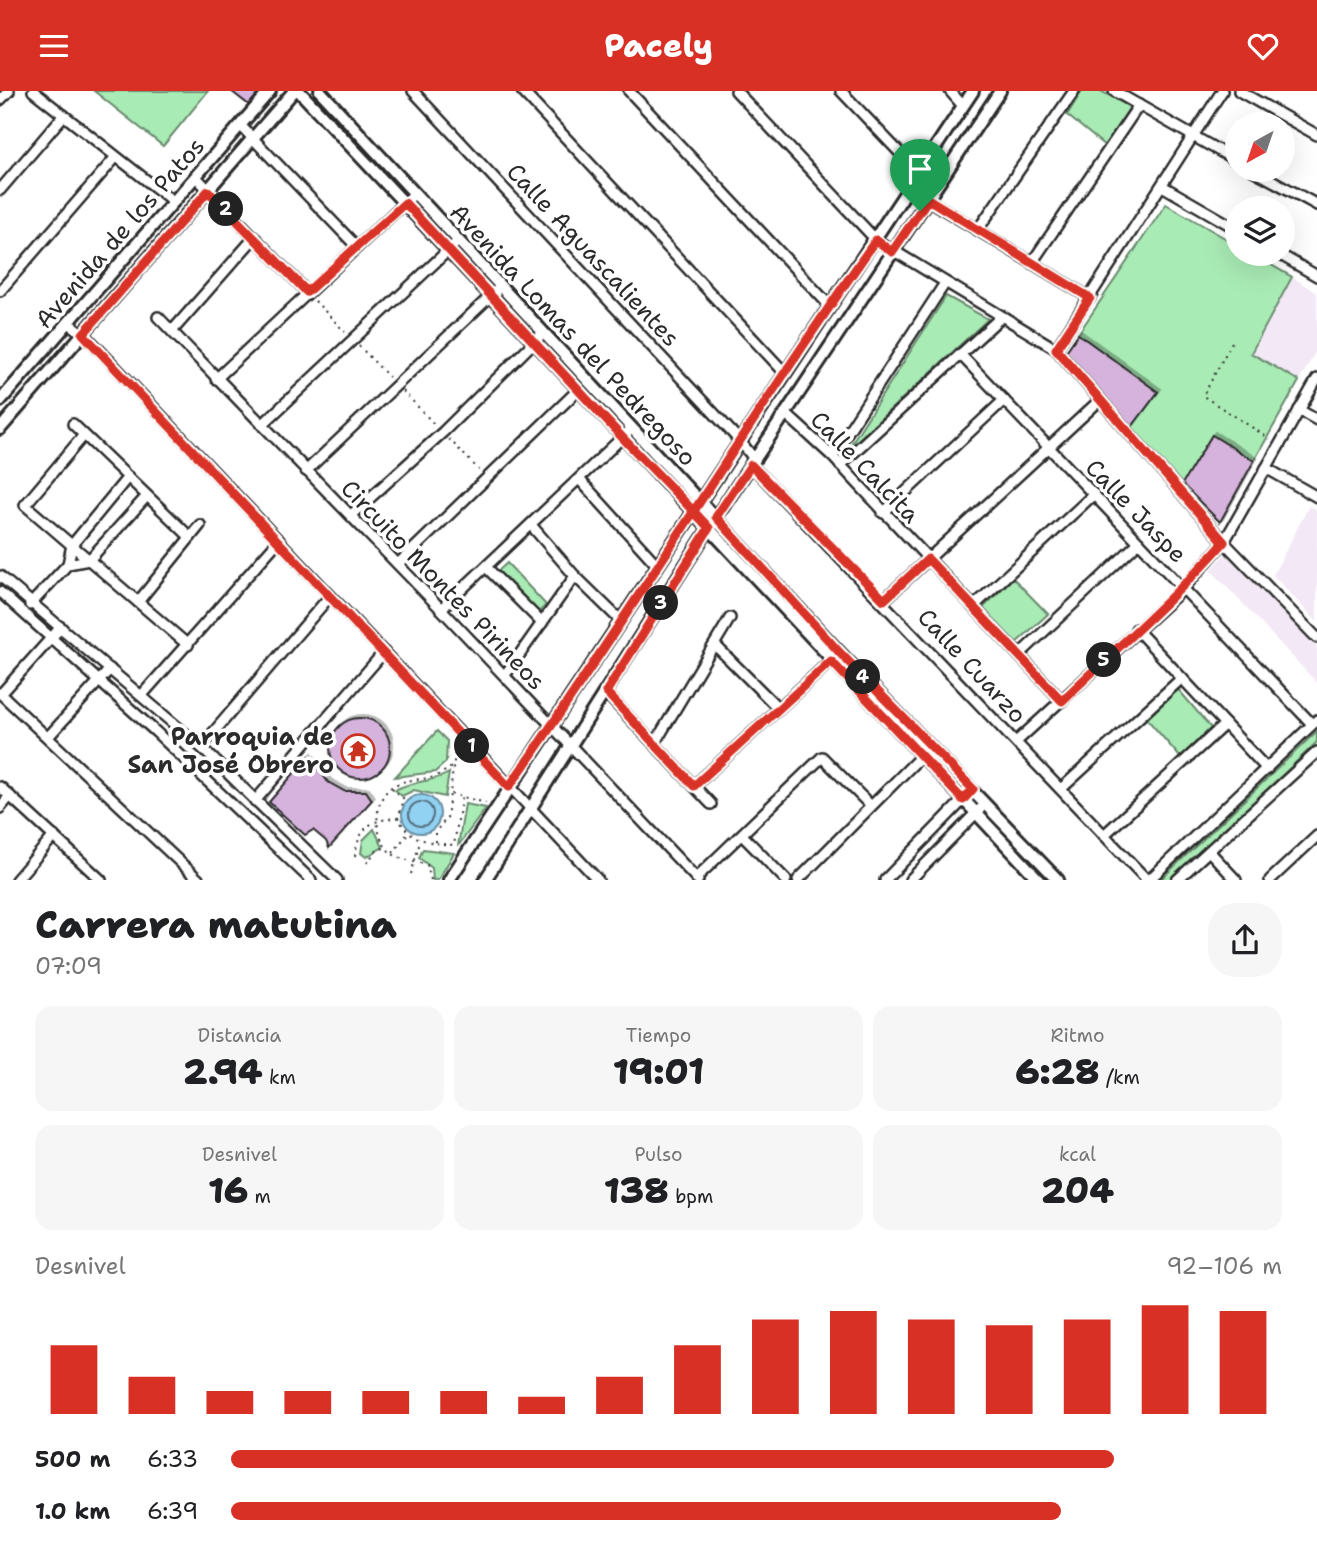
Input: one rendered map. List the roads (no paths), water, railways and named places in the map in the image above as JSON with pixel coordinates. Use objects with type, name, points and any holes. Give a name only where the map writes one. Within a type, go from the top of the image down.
[{"type":"street","points":[[0,100],[9,91]]},
{"type":"street","points":[[33,91],[174,202]]},
{"type":"street","name":"Avenida de los Patos","points":[[0,401],[270,91]]},
{"type":"street","name":"Avenida de los Patos","points":[[0,429],[296,91]]},
{"type":"street","name":"Avenida Lomas del Pedregoso","points":[[296,91],[410,199]]},
{"type":"street","name":"Avenida Lomas del Pedregoso","points":[[320,91],[533,343],[622,438],[698,508],[716,517],[921,755],[976,813],[1047,878]]},
{"type":"street","name":"Calle Aguascalientes","points":[[413,91],[742,443]]},
{"type":"street","points":[[522,91],[785,373]]},
{"type":"street","points":[[629,91],[829,305]]},
{"type":"street","points":[[736,91],[884,246],[1056,349],[1224,542],[1317,638]]},
{"type":"street","points":[[841,91],[919,173]]},
{"type":"street","points":[[950,91],[963,106]]},
{"type":"street","points":[[485,880],[568,744],[606,692],[752,460],[785,413],[884,246],[919,173],[973,91]]},
{"type":"street","points":[[449,880],[496,807],[553,729],[620,620],[742,443],[829,305],[928,199],[1000,91]]},
{"type":"street","points":[[979,228],[1074,91]]},
{"type":"street","points":[[1114,91],[1225,154]]},
{"type":"street","points":[[1056,349],[1164,187],[1222,91]]},
{"type":"street","points":[[1239,91],[1317,135]]},
{"type":"street","points":[[1033,261],[1139,105]]},
{"type":"street","points":[[0,191],[64,115]]},
{"type":"street","points":[[241,126],[356,247]]},
{"type":"street","points":[[0,291],[115,158]]},
{"type":"street","points":[[195,177],[307,292]]},
{"type":"street","points":[[1275,182],[1317,205]]},
{"type":"street","points":[[1164,187],[1225,222]]},
{"type":"street","points":[[216,379],[410,199]]},
{"type":"street","points":[[928,199],[1090,298]]},
{"type":"street","points":[[173,330],[254,238]]},
{"type":"street","points":[[262,425],[453,246]]},
{"type":"street","name":"Avenida Lomas del Pedregoso","points":[[453,246],[499,287],[632,428],[698,508],[709,528],[835,657],[931,745],[973,789],[1047,878]]},
{"type":"street","points":[[1295,263],[1317,276]]},
{"type":"street","points":[[832,456],[945,283]]},
{"type":"street","points":[[306,471],[499,287]]},
{"type":"street","name":"Circuito Montes Pirineos","points":[[158,317],[505,675],[697,879]]},
{"type":"street","points":[[841,465],[1001,317]]},
{"type":"street","points":[[69,323],[83,334],[279,540],[598,880]]},
{"type":"street","points":[[351,515],[443,432],[542,334]]},
{"type":"street","name":"Calle Jaspe","points":[[960,354],[1183,589],[1315,722]]},
{"type":"street","points":[[1017,741],[1136,629],[1183,589],[1224,542],[1317,379]]},
{"type":"street","points":[[398,564],[578,390]]},
{"type":"street","points":[[883,513],[1004,400]]},
{"type":"street","points":[[884,600],[1100,400]]},
{"type":"street","points":[[1299,410],[1317,420]]},
{"type":"street","name":"Calle Calcita","points":[[785,413],[841,465],[883,513],[1062,701]]},
{"type":"street","points":[[73,424],[190,537]]},
{"type":"street","points":[[441,609],[632,428]]},
{"type":"street","points":[[84,435],[25,505],[188,645]]},
{"type":"street","name":"Calle Cuarzo","points":[[742,443],[752,460],[1148,880]]},
{"type":"street","points":[[1266,468],[1317,497]]},
{"type":"street","points":[[23,611],[68,565],[72,545],[128,478]]},
{"type":"street","points":[[580,480],[658,566]]},
{"type":"street","points":[[973,607],[1094,494]]},
{"type":"street","points":[[68,565],[89,560],[147,496]]},
{"type":"street","points":[[138,602],[200,524]]},
{"type":"street","points":[[531,525],[575,576],[620,620]]},
{"type":"street","points":[[142,695],[279,540]]},
{"type":"street","points":[[1018,655],[1139,542]]},
{"type":"street","points":[[487,568],[542,623]]},
{"type":"street","points":[[0,576],[201,747],[337,880]]},
{"type":"street","points":[[505,675],[575,576]]},
{"type":"street","points":[[0,592],[156,732],[311,880]]},
{"type":"street","points":[[201,747],[330,596]]},
{"type":"street","points":[[655,743],[730,618]]},
{"type":"street","points":[[61,628],[1,693],[199,880]]},
{"type":"street","points":[[1136,629],[1267,769]]},
{"type":"street","points":[[715,645],[778,708]]},
{"type":"street","points":[[255,801],[384,652]]},
{"type":"street","points":[[694,786],[835,657]]},
{"type":"street","points":[[48,737],[110,669]]},
{"type":"street","points":[[1062,788],[1182,678]]},
{"type":"street","points":[[606,692],[711,804]]},
{"type":"street","points":[[156,732],[168,718]]},
{"type":"street","points":[[1148,880],[1315,722]]},
{"type":"street","points":[[1104,835],[1225,724]]},
{"type":"street","points":[[798,880],[931,745]]},
{"type":"street","points":[[1177,880],[1317,752]]},
{"type":"street","points":[[697,879],[822,757],[870,805]]},
{"type":"street","points":[[0,787],[100,880]]},
{"type":"street","points":[[885,880],[973,789]]},
{"type":"street","points":[[0,808],[10,796]]},
{"type":"street","points":[[914,879],[986,803]]},
{"type":"street","points":[[742,835],[786,880]]},
{"type":"street","points":[[1270,880],[1317,835]]},
{"type":"street","points":[[16,880],[54,836]]},
{"type":"street","points":[[279,850],[292,837]]},
{"type":"street","points":[[1209,851],[1236,880]]},
{"type":"water","points":[[421,795],[434,801],[440,814],[434,827],[421,833],[408,827],[402,814],[408,801]]},
{"type":"place","name":"Parroquia de San José Obrero","points":[[358,751]]}]
